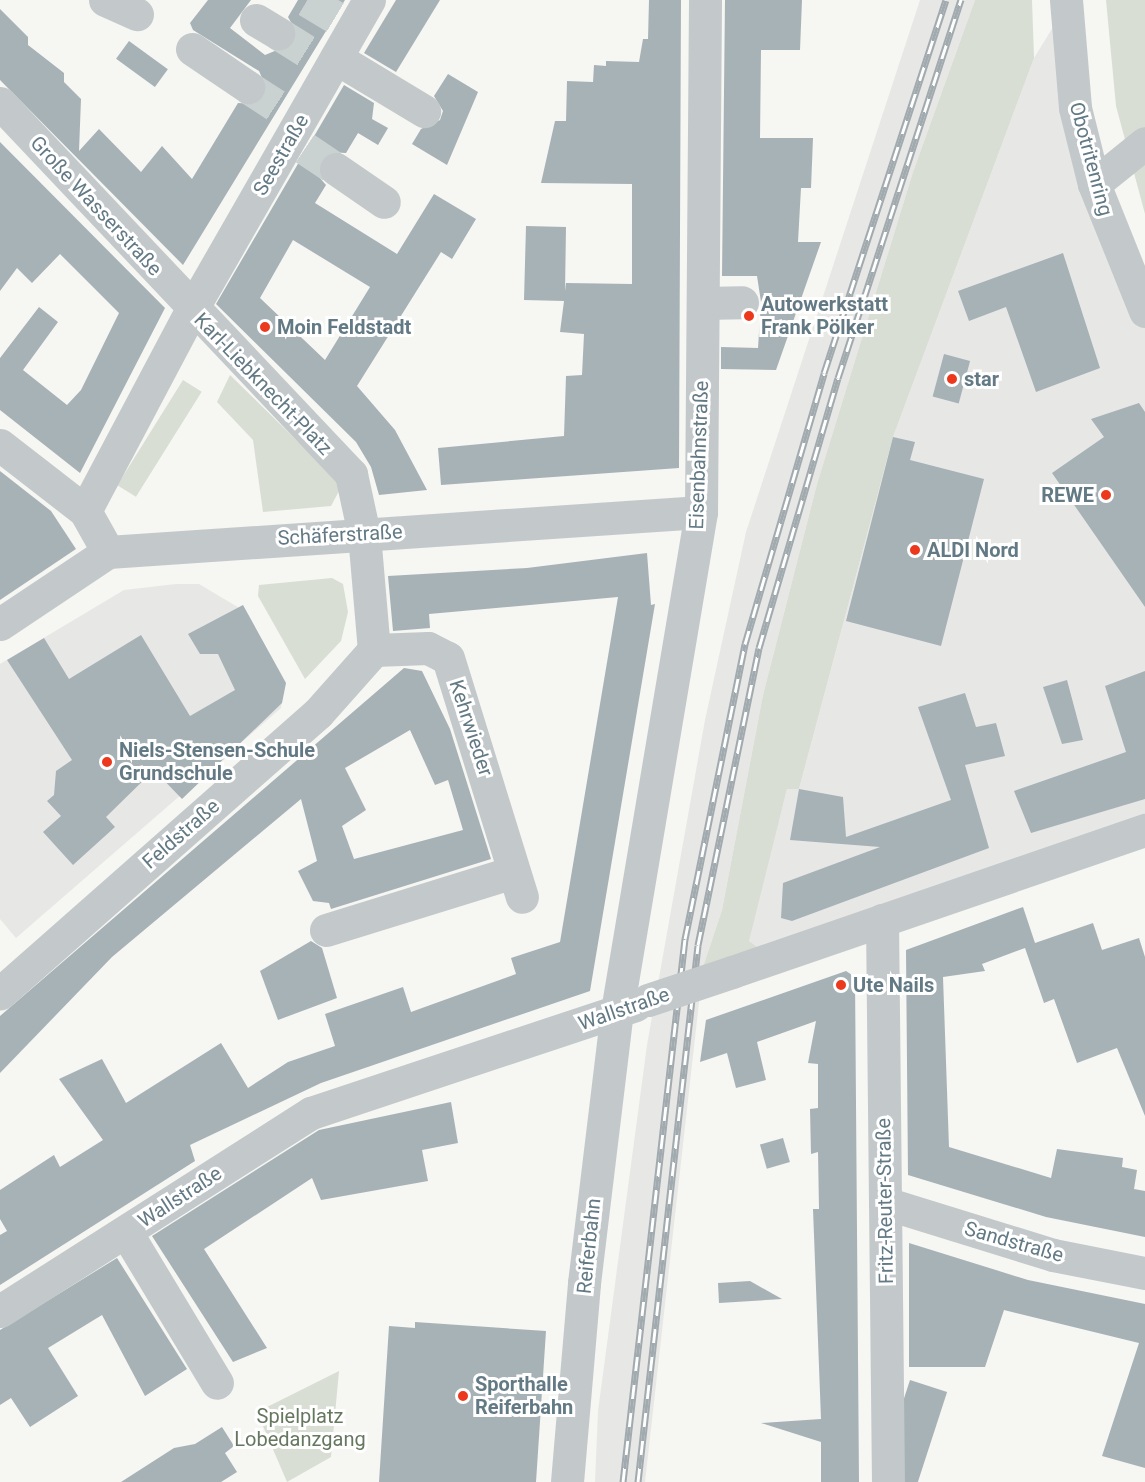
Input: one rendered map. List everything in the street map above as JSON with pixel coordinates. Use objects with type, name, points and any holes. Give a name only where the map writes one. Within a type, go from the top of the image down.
[{"type":"street","points":[[105,0],[137,14]]},
{"type":"street","name":"Seestraße","points":[[192,309],[294,128],[344,23],[369,0]]},
{"type":"street","name":"Eisenbahnstraße","points":[[617,1011],[701,512],[705,0]]},
{"type":"street","name":"Obotritenring","points":[[1066,0],[1075,108],[1094,184],[1145,311]]},
{"type":"street","points":[[192,49],[248,87]]},
{"type":"street","points":[[326,60],[424,111]]},
{"type":"street","name":"Große Wasserstraße","points":[[0,103],[192,309]]},
{"type":"street","points":[[1094,184],[1145,143]]},
{"type":"street","points":[[336,169],[384,202]]},
{"type":"street","points":[[703,303],[742,302]]},
{"type":"street","name":"Karl-Liebknecht-Platz","points":[[85,511],[192,309],[351,474],[364,534]]},
{"type":"street","points":[[0,445],[85,511],[108,552]]},
{"type":"street","name":"Schäferstraße","points":[[0,624],[108,552],[701,512]]},
{"type":"street","points":[[364,534],[374,650]]},
{"type":"street","name":"Kehrwieder","points":[[326,930],[518,885],[448,658],[428,648],[374,650]]},
{"type":"street","name":"Feldstraße","points":[[0,993],[318,713],[374,650]]},
{"type":"street","name":"Wallstraße","points":[[0,1311],[311,1113],[1145,830]]},
{"type":"street","name":"Fritz-Reuter-Straße","points":[[882,920],[888,1482]]},
{"type":"street","name":"Reiferbahn","points":[[567,1482],[617,1011]]},
{"type":"street","name":"Sandstraße","points":[[885,1203],[1053,1256],[1145,1273]]},
{"type":"street","name":"Wallstraße","points":[[126,1232],[218,1383]]},
{"type":"shaded area","points":[[920,0],[975,0],[913,172],[817,484],[763,695],[722,910],[703,967],[645,1482],[595,1482],[598,1411],[647,1045],[705,720],[746,532]]},
{"type":"shaded area","points":[[1066,6],[1075,108],[1145,311],[1145,830],[771,958],[748,941],[787,789],[799,789],[893,437],[1034,58]]},
{"type":"shaded area","name":"Niels-Stensen-Schule Grundschule","points":[[176,584],[199,584],[241,609],[284,686],[281,708],[16,938],[0,919],[0,664],[124,590]]},
{"type":"green space","points":[[975,0],[1032,0],[1034,58],[893,437],[799,789],[787,789],[749,941],[771,958],[703,967],[722,910],[763,695],[817,484],[913,172]]},
{"type":"green space","points":[[1106,0],[1145,0],[1145,214],[1116,106]]},
{"type":"green space","points":[[230,375],[337,480],[339,491],[331,506],[263,512],[253,440],[217,402]]},
{"type":"green space","points":[[183,380],[202,392],[136,497],[117,485]]},
{"type":"green space","points":[[332,578],[343,584],[348,612],[341,641],[305,679],[258,596],[259,585]]},
{"type":"green space","name":"Spielplatz Lobedanzgang","points":[[339,1371],[331,1457],[287,1482],[257,1412]]},
{"type":"building","points":[[208,0],[251,0],[230,28],[265,55],[294,43],[297,33],[288,17],[298,0],[345,0],[183,265],[0,80],[0,9],[28,37],[28,45],[64,73],[64,82],[81,99],[79,151],[99,129],[141,172],[162,146],[192,179],[238,103],[256,104],[267,89],[259,71],[193,30],[190,23]]},
{"type":"building","points":[[396,0],[440,0],[396,72],[364,53]]},
{"type":"building","points":[[649,0],[681,0],[679,468],[441,485],[438,448],[564,436],[566,376],[582,375],[584,334],[560,332],[564,301],[524,300],[526,226],[566,227],[565,291],[566,283],[632,284],[632,184],[541,183],[555,121],[566,121],[567,81],[593,82],[594,65],[606,66],[606,61],[639,62],[643,39],[648,39]]},
{"type":"building","points":[[725,0],[802,0],[800,50],[761,50],[760,138],[813,138],[811,188],[801,188],[798,242],[821,242],[776,370],[721,369],[721,347],[758,348],[761,302],[757,276],[722,276]]},
{"type":"building","points":[[129,41],[168,69],[155,87],[116,59]]},
{"type":"building","points":[[448,74],[478,92],[447,165],[412,144],[421,129],[440,120],[443,111],[434,96]]},
{"type":"building","points":[[344,85],[374,103],[372,119],[388,128],[378,145],[358,133],[346,153],[328,152],[321,158],[319,177],[326,185],[315,203],[397,254],[434,194],[476,219],[452,259],[441,252],[357,386],[395,430],[427,490],[379,495],[371,467],[356,442],[216,304]],"holes":[[[293,240],[370,287],[325,360],[260,298]]]},
{"type":"building","points":[[0,142],[165,308],[80,473],[0,410],[0,358],[39,307],[58,322],[23,370],[67,405],[81,390],[119,313],[60,254],[32,283],[17,268],[0,291]]},
{"type":"building","points":[[1063,253],[1100,368],[1036,392],[1006,307],[969,321],[958,291]]},
{"type":"building","name":"star","points":[[944,354],[970,361],[959,403],[933,397]]},
{"type":"building","name":"REWE","points":[[1139,403],[1145,412],[1145,607],[1052,473],[1104,437],[1091,419]]},
{"type":"building","name":"ALDI Nord","points":[[893,437],[915,442],[910,460],[984,479],[941,646],[846,621]]},
{"type":"building","points":[[0,471],[51,511],[76,549],[0,600]]},
{"type":"building","points":[[647,553],[651,605],[655,604],[590,991],[321,1083],[190,1145],[195,1161],[0,1285],[0,1235],[7,1231],[0,1219],[0,1190],[54,1155],[60,1167],[103,1140],[59,1079],[102,1059],[126,1103],[221,1043],[248,1088],[288,1062],[335,1046],[325,1014],[403,987],[411,1012],[516,974],[511,958],[560,942],[618,597],[429,614],[430,628],[393,631],[388,576],[527,568]]},
{"type":"building","points":[[243,605],[286,683],[282,703],[182,799],[154,770],[106,817],[115,827],[73,865],[43,832],[61,816],[47,801],[54,795],[56,771],[72,760],[7,660],[44,638],[69,679],[141,635],[190,716],[235,690],[218,654],[200,654],[188,634]]},
{"type":"building","points":[[404,668],[422,671],[450,729],[491,859],[331,909],[329,903],[313,901],[298,871],[317,861],[301,799],[112,957],[0,1073],[0,1016]],"holes":[[[410,730],[435,785],[448,780],[463,830],[354,859],[342,826],[366,810],[345,768]]]},
{"type":"building","points":[[1145,671],[1145,799],[1031,833],[1014,791],[1126,752],[1105,686]]},
{"type":"building","points":[[1067,680],[1083,740],[1062,744],[1043,687]]},
{"type":"building","points":[[965,693],[976,727],[996,723],[1005,756],[965,765],[989,848],[792,921],[781,918],[783,883],[880,847],[790,840],[799,789],[843,797],[846,837],[951,800],[918,707]]},
{"type":"building","points":[[1023,907],[1035,943],[1093,923],[1102,950],[1139,938],[1145,957],[1145,1116],[1117,1048],[1077,1063],[1054,999],[1044,1003],[1025,948],[982,964],[985,971],[943,977],[949,1147],[1051,1178],[1057,1149],[1123,1158],[1122,1167],[1137,1170],[1134,1189],[1145,1191],[1145,1237],[1046,1217],[908,1175],[906,950]]},
{"type":"building","points":[[311,941],[322,948],[337,998],[278,1020],[260,971]]},
{"type":"building","points":[[846,971],[855,977],[859,1482],[821,1482],[821,1442],[761,1423],[821,1419],[813,1209],[819,1209],[818,1152],[811,1154],[810,1109],[818,1108],[818,1064],[808,1063],[816,1021],[757,1042],[766,1080],[736,1088],[727,1053],[700,1062],[706,1020]]},
{"type":"building","points":[[451,1102],[458,1143],[422,1150],[428,1181],[321,1200],[312,1178],[204,1249],[267,1348],[233,1362],[152,1236],[319,1130]]},
{"type":"building","points":[[783,1138],[790,1162],[767,1169],[760,1145]]},
{"type":"building","points":[[909,1243],[1028,1280],[1145,1304],[1145,1468],[1102,1456],[1139,1343],[1004,1310],[985,1367],[909,1367]]},
{"type":"building","points":[[117,1258],[187,1369],[145,1396],[102,1315],[48,1348],[78,1396],[30,1427],[11,1398],[0,1405],[0,1330]]},
{"type":"building","points":[[750,1281],[782,1299],[719,1303],[718,1283]]},
{"type":"building","name":"Sporthalle Reiferbahn","points":[[415,1322],[546,1331],[536,1482],[379,1482],[389,1326],[415,1328]]},
{"type":"building","points":[[910,1380],[947,1392],[918,1482],[894,1482],[878,1477]]},
{"type":"building","points":[[222,1427],[234,1446],[225,1453],[237,1472],[221,1482],[121,1482],[174,1448],[195,1444]]},
{"type":"tunnel","points":[[307,0],[335,17]]},
{"type":"tunnel","points":[[278,33],[312,54]]},
{"type":"tunnel","points":[[248,87],[279,107]]},
{"type":"tunnel","points":[[305,148],[336,169]]},
{"type":"railway","points":[[623,1482],[685,939],[745,644],[824,373],[946,0]]},
{"type":"railway","points":[[638,1482],[698,945],[759,648],[838,378],[961,0]]},
{"type":"place","name":"Autowerkstatt Frank Pölker","points":[[749,316]]},
{"type":"place","name":"Moin Feldstadt","points":[[265,327]]},
{"type":"place","name":"star","points":[[952,379]]},
{"type":"place","name":"REWE","points":[[1106,495]]},
{"type":"place","name":"ALDI Nord","points":[[915,550]]},
{"type":"place","name":"Niels-Stensen-Schule Grundschule","points":[[107,762]]},
{"type":"place","name":"Ute Nails","points":[[841,985]]},
{"type":"place","name":"Sporthalle Reiferbahn","points":[[463,1396]]}]
